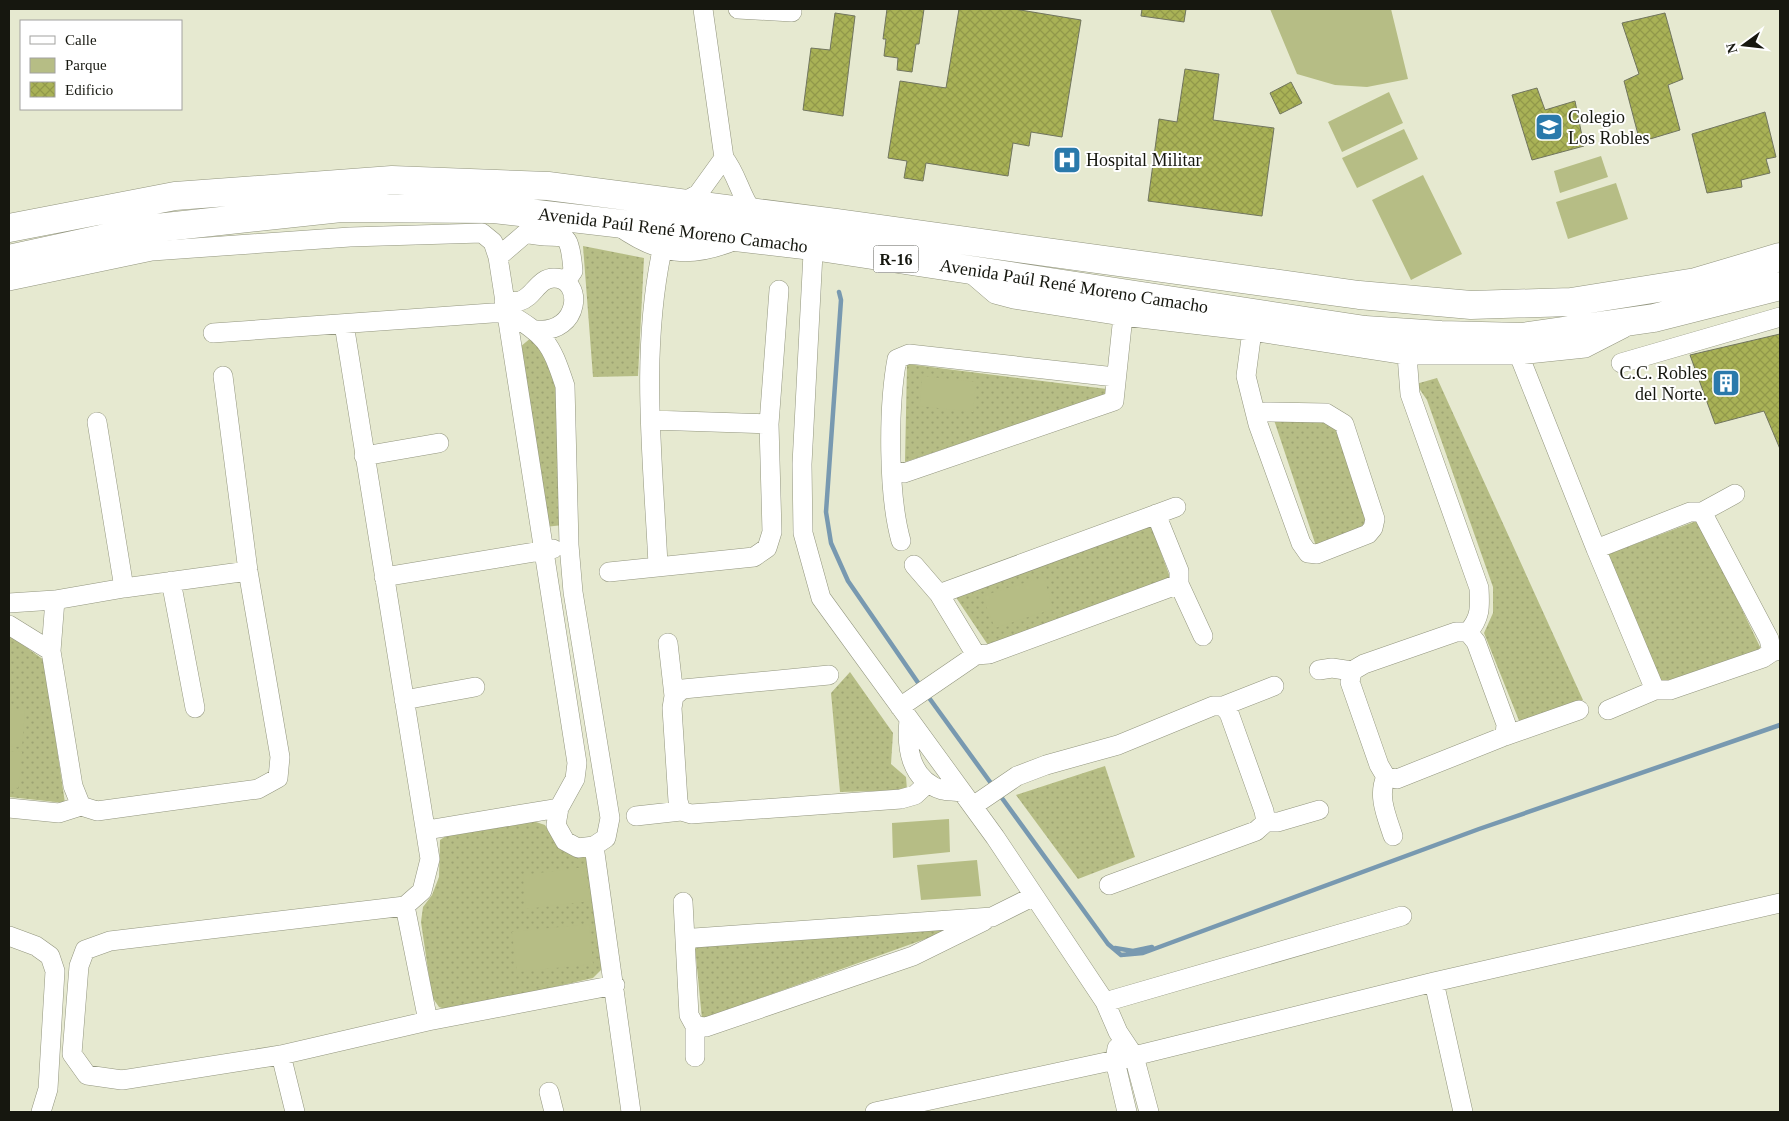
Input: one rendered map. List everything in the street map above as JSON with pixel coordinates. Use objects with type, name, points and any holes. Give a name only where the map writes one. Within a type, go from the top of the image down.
[{"type":"main road","name":"Avenida Paúl René Moreno Camacho","points":[[9,228],[175,196],[392,180],[548,186],[752,212],[814,233],[967,270],[1366,330],[1441,336],[1522,337],[1639,320],[1780,286]]},
{"type":"main road","name":"Avenida Paúl René Moreno Camacho","points":[[9,259],[149,240],[341,208],[494,209],[529,224],[616,224],[740,238],[814,233],[1350,294],[1471,305],[1571,302],[1696,282],[1780,257]]},
{"type":"street","points":[[703,9],[724,158],[731,167],[742,198],[752,212]]},
{"type":"street","points":[[738,9],[792,12]]},
{"type":"street","points":[[682,203],[698,194],[724,158]]},
{"type":"street","points":[[142,202],[149,240]]},
{"type":"street","points":[[498,257],[529,224],[568,239],[571,246],[573,272],[566,281]]},
{"type":"street","points":[[616,224],[638,240],[662,250],[689,252],[716,248],[740,238]]},
{"type":"street","points":[[9,281],[149,240],[482,233],[492,242],[498,257],[505,306],[543,552],[577,763],[571,789],[559,808],[556,825],[565,841],[578,848],[594,846],[606,838],[610,818],[573,592],[569,545],[565,386],[557,361],[546,341],[536,330],[505,306]]},
{"type":"street","points":[[814,233],[802,464],[803,533],[821,598],[904,713],[973,798],[1034,896],[1105,1002],[1118,1032],[1134,1056],[1148,1112]]},
{"type":"street","points":[[658,565],[648,386],[652,320],[662,250]]},
{"type":"street","points":[[967,270],[995,294],[1123,316],[1252,331],[1407,355],[1519,355],[1585,348],[1639,320]]},
{"type":"street","points":[[213,333],[344,324],[505,306],[530,295],[543,282],[554,278],[566,281],[573,292],[574,308],[569,319],[558,327],[547,331],[536,330]]},
{"type":"street","points":[[608,572],[658,565],[754,557],[767,548],[772,532],[769,424],[778,290]]},
{"type":"street","points":[[892,470],[904,473],[1114,401],[1123,316]]},
{"type":"street","points":[[1621,363],[1780,317]]},
{"type":"street","points":[[344,324],[404,700],[427,830],[430,860],[422,891],[405,906],[110,941],[85,950],[79,966],[72,1054],[87,1075],[122,1080],[281,1055],[428,1021],[615,985]]},
{"type":"street","points":[[1252,331],[1246,376],[1258,424],[1301,543],[1308,553],[1316,554],[1368,534],[1374,528],[1375,519],[1344,424],[1326,413],[1266,412],[1257,416]]},
{"type":"street","points":[[902,541],[896,521],[891,445],[897,359],[909,354],[1116,377]]},
{"type":"street","points":[[1319,670],[1332,668],[1352,672],[1364,664],[1456,632],[1468,632],[1476,623],[1480,611],[1479,588],[1410,394],[1407,355]]},
{"type":"street","points":[[1519,355],[1654,690]]},
{"type":"street","points":[[9,808],[59,813],[81,806],[97,811],[258,789],[278,778],[280,757],[248,571],[223,376]]},
{"type":"street","points":[[651,420],[769,424]]},
{"type":"street","points":[[97,422],[124,588]]},
{"type":"street","points":[[364,456],[439,443]]},
{"type":"street","points":[[1596,549],[1690,512],[1702,512],[1735,494]]},
{"type":"street","points":[[939,594],[1176,507]]},
{"type":"street","points":[[1608,710],[1654,690],[1670,690],[1763,658],[1776,651],[1702,512]]},
{"type":"street","points":[[1156,514],[1179,571],[1180,584],[1203,636]]},
{"type":"street","points":[[384,577],[543,552],[569,545]]},
{"type":"street","points":[[914,565],[939,594],[976,655]]},
{"type":"street","points":[[9,603],[55,600],[124,588],[248,571]]},
{"type":"street","points":[[171,581],[194,708]]},
{"type":"street","points":[[1180,584],[998,651],[976,655],[917,696],[904,713],[910,760],[928,783],[942,790],[973,798],[1017,776],[1046,765],[1118,745],[1213,706],[1222,706],[1274,686]]},
{"type":"street","points":[[55,600],[51,651],[73,786],[81,806]]},
{"type":"street","points":[[9,625],[51,651]]},
{"type":"street","points":[[1468,632],[1476,642],[1506,724],[1505,736]]},
{"type":"street","points":[[668,643],[674,696],[672,708],[678,801],[681,810]]},
{"type":"street","points":[[1352,672],[1350,682],[1379,765],[1386,777],[1397,780],[1505,736],[1579,710]]},
{"type":"street","points":[[674,696],[683,689],[828,676]]},
{"type":"street","points":[[404,700],[475,687]]},
{"type":"street","points":[[1222,706],[1229,713],[1264,811],[1266,822]]},
{"type":"street","points":[[1386,777],[1381,787],[1384,806],[1393,836]]},
{"type":"street","points":[[636,816],[681,810],[691,814],[901,799],[915,795],[928,783]]},
{"type":"street","points":[[427,830],[559,808]]},
{"type":"street","points":[[1109,885],[1256,831],[1266,822],[1278,822],[1319,810]]},
{"type":"street","points":[[594,846],[615,985],[631,1112]]},
{"type":"street","points":[[695,1026],[706,1027],[913,956],[1034,896]]},
{"type":"street","points":[[683,902],[689,1015],[695,1026],[695,1057]]},
{"type":"street","points":[[875,1112],[1115,1061],[1434,982],[1780,903]]},
{"type":"street","points":[[405,906],[428,1021]]},
{"type":"street","points":[[1105,1002],[1402,916]]},
{"type":"street","points":[[686,941],[694,938],[992,917]]},
{"type":"street","points":[[9,936],[36,946],[50,956],[56,971],[48,1089],[41,1112]]},
{"type":"street","points":[[1434,982],[1464,1112]]},
{"type":"street","points":[[1118,1032],[1115,1061],[1127,1112]]},
{"type":"street","points":[[281,1055],[295,1112]]},
{"type":"street","points":[[549,1092],[554,1112]]},
{"type":"green space","points":[[1270,9],[1391,9],[1408,79],[1367,87],[1335,85],[1297,74]]},
{"type":"green space","points":[[1389,92],[1403,123],[1342,152],[1328,122]]},
{"type":"green space","points":[[1404,129],[1418,159],[1357,188],[1342,158]]},
{"type":"green space","points":[[1601,156],[1608,177],[1560,193],[1554,171]]},
{"type":"green space","points":[[1423,175],[1462,254],[1411,280],[1372,200]]},
{"type":"green space","points":[[1616,183],[1628,219],[1568,239],[1556,202]]},
{"type":"green space","points":[[583,246],[644,258],[638,376],[593,377]]},
{"type":"green space","points":[[532,337],[550,359],[556,378],[563,525],[545,527],[520,347]]},
{"type":"green space","points":[[907,364],[1107,389],[1105,395],[905,462]]},
{"type":"green space","points":[[922,376],[976,382],[973,412],[920,406]]},
{"type":"green space","points":[[1437,378],[1583,700],[1520,723],[1484,633],[1493,613],[1493,587],[1427,400],[1416,384]]},
{"type":"green space","points":[[1274,420],[1324,422],[1335,425],[1367,516],[1365,525],[1361,529],[1316,546]]},
{"type":"green space","points":[[1699,520],[1762,651],[1662,687],[1606,555]]},
{"type":"green space","points":[[1151,525],[1171,580],[988,645],[955,596]]},
{"type":"green space","points":[[1044,577],[1053,609],[995,628],[982,596]]},
{"type":"green space","points":[[9,635],[44,660],[65,803],[9,797]]},
{"type":"green space","points":[[850,672],[893,733],[891,764],[906,777],[907,790],[840,792],[831,693]]},
{"type":"green space","points":[[9,708],[25,710],[22,747],[9,746]]},
{"type":"green space","points":[[9,751],[22,752],[18,788],[9,787]]},
{"type":"green space","points":[[1105,766],[1135,857],[1078,879],[1016,795]]},
{"type":"green space","points":[[949,819],[950,852],[893,858],[892,823]]},
{"type":"green space","points":[[530,820],[545,825],[557,845],[589,859],[605,958],[601,970],[593,978],[451,1011],[439,1007],[432,997],[421,922],[423,907],[432,895],[439,877],[440,840],[452,832]]},
{"type":"green space","points":[[977,860],[981,896],[921,900],[917,865]]},
{"type":"green space","points":[[586,867],[590,901],[526,909],[523,875]]},
{"type":"green space","points":[[589,924],[593,964],[517,972],[512,932]]},
{"type":"green space","points":[[956,928],[702,1019],[695,947]]},
{"type":"building","points":[[887,9],[924,9],[919,44],[916,44],[912,72],[897,70],[898,58],[884,56],[886,39],[883,39]]},
{"type":"building","name":"Hospital Militar","points":[[959,9],[1014,9],[1081,20],[1062,137],[1031,132],[1029,146],[1013,143],[1008,176],[926,163],[923,181],[904,178],[907,161],[888,158],[900,81],[946,88]]},
{"type":"building","points":[[1142,9],[1186,9],[1184,22],[1141,16]]},
{"type":"building","points":[[835,13],[855,16],[843,116],[803,110],[811,48],[830,50]]},
{"type":"building","points":[[1665,13],[1683,79],[1668,85],[1680,130],[1640,142],[1624,81],[1639,74],[1622,23]]},
{"type":"building","points":[[1185,69],[1219,74],[1213,120],[1274,128],[1262,216],[1148,201],[1159,119],[1177,122]]},
{"type":"building","points":[[1291,82],[1302,103],[1280,114],[1270,93]]},
{"type":"building","points":[[1537,88],[1545,110],[1575,101],[1584,146],[1532,160],[1512,95]]},
{"type":"building","points":[[1765,112],[1776,157],[1766,159],[1770,173],[1741,180],[1742,187],[1707,193],[1692,134]]},
{"type":"building","points":[[1780,334],[1780,449],[1764,411],[1715,424],[1690,355]]},
{"type":"waterway","points":[[839,292],[841,300],[826,512],[831,543],[848,581],[921,687]]},
{"type":"waterway","points":[[927,695],[993,786]]},
{"type":"waterway","points":[[999,794],[1108,944],[1121,955],[1143,953],[1479,829],[1780,725]]},
{"type":"waterway","points":[[1115,948],[1133,951],[1152,947]]},
{"type":"place","name":"Colegio Los Robles","points":[[1549,127]]},
{"type":"place","name":"Hospital Militar","points":[[1067,160]]},
{"type":"place","name":"C.C. Robles del Norte.","points":[[1726,383]]}]
